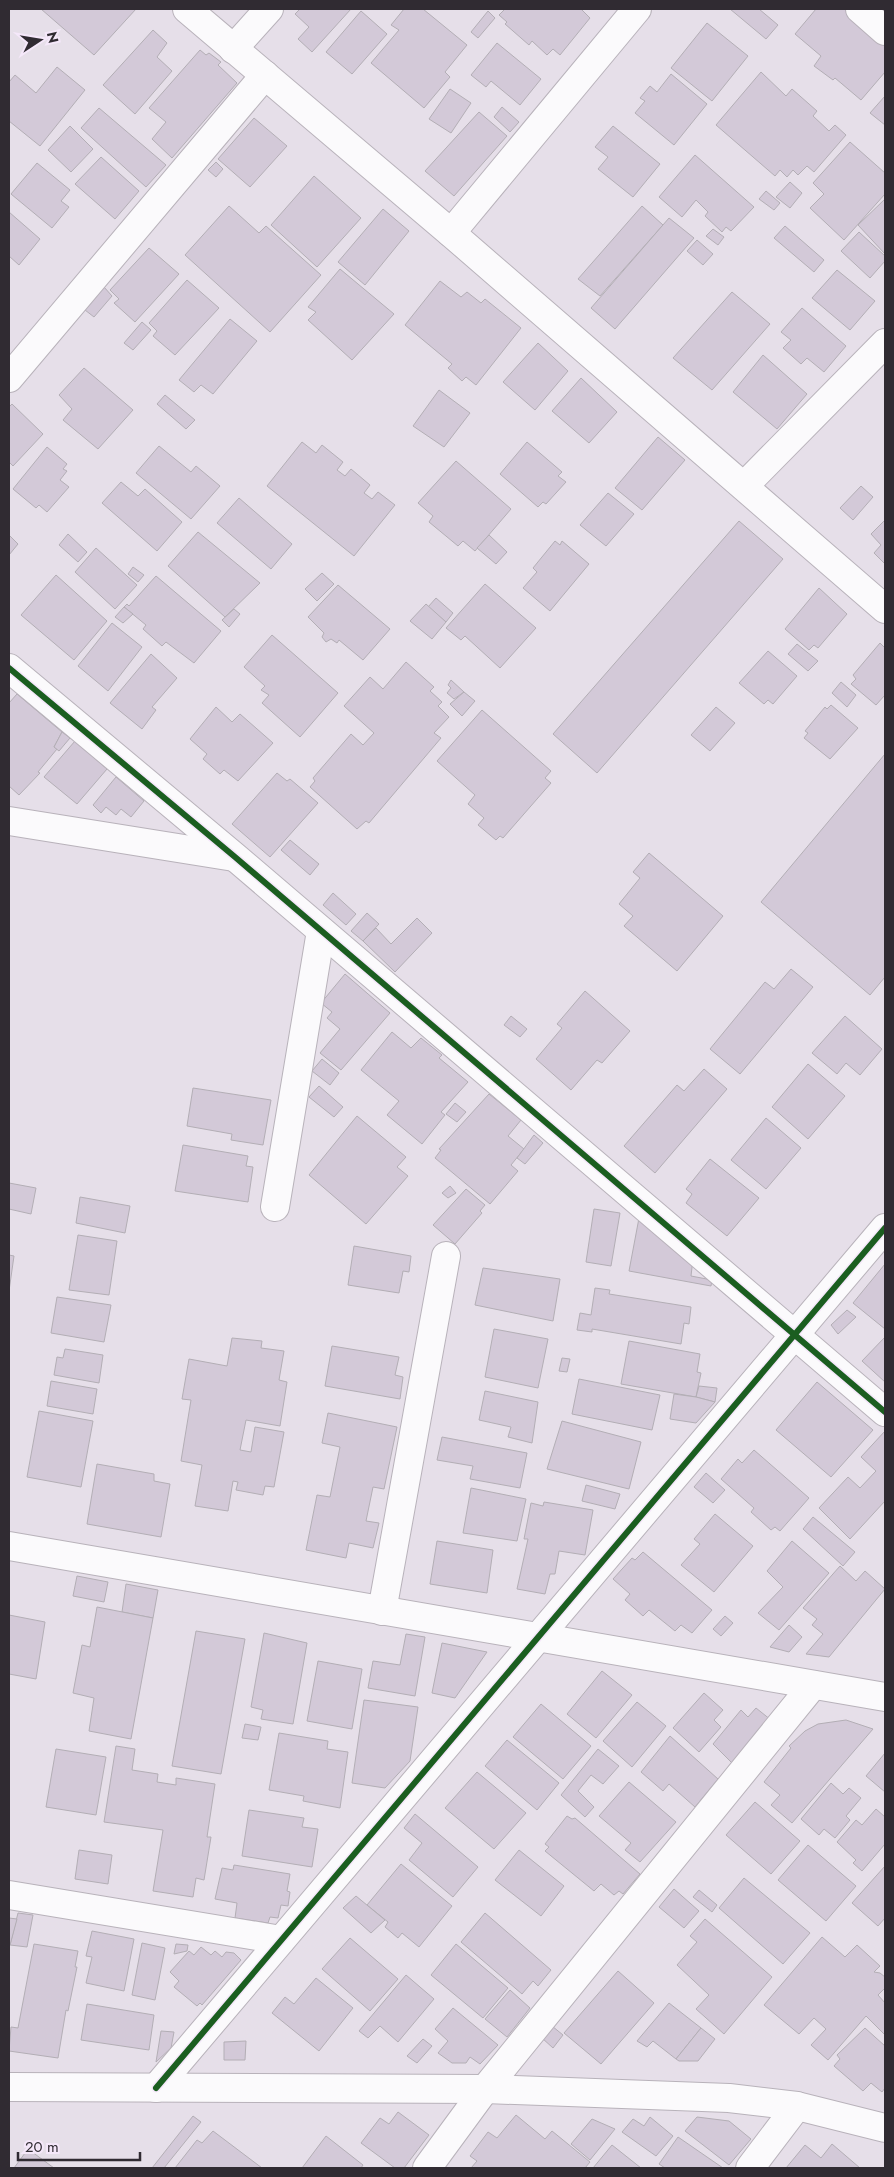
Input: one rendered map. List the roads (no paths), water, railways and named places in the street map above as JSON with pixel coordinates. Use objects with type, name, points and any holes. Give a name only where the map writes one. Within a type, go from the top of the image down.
[{"type":"street","points":[[187,9],[451,233],[885,609]]},
{"type":"street","points":[[233,48],[269,9]]},
{"type":"street","points":[[451,233],[637,9]]},
{"type":"street","points":[[860,9],[885,31]]},
{"type":"street","points":[[9,378],[265,75]]},
{"type":"street","points":[[744,486],[885,343]]},
{"type":"street","points":[[9,668],[235,857],[885,1412]]},
{"type":"street","points":[[9,822],[235,857]]},
{"type":"street","points":[[275,1207],[321,931]]},
{"type":"street","points":[[156,2088],[885,1228]]},
{"type":"street","points":[[382,1611],[446,1256]]},
{"type":"street","points":[[9,1546],[885,1698]]},
{"type":"street","points":[[427,2168],[485,2089],[813,1685]]},
{"type":"street","points":[[9,1895],[281,1940]]},
{"type":"street","points":[[9,2087],[485,2089],[729,2098],[797,2106],[885,2128]]},
{"type":"street","points":[[750,2168],[797,2106]]}]
